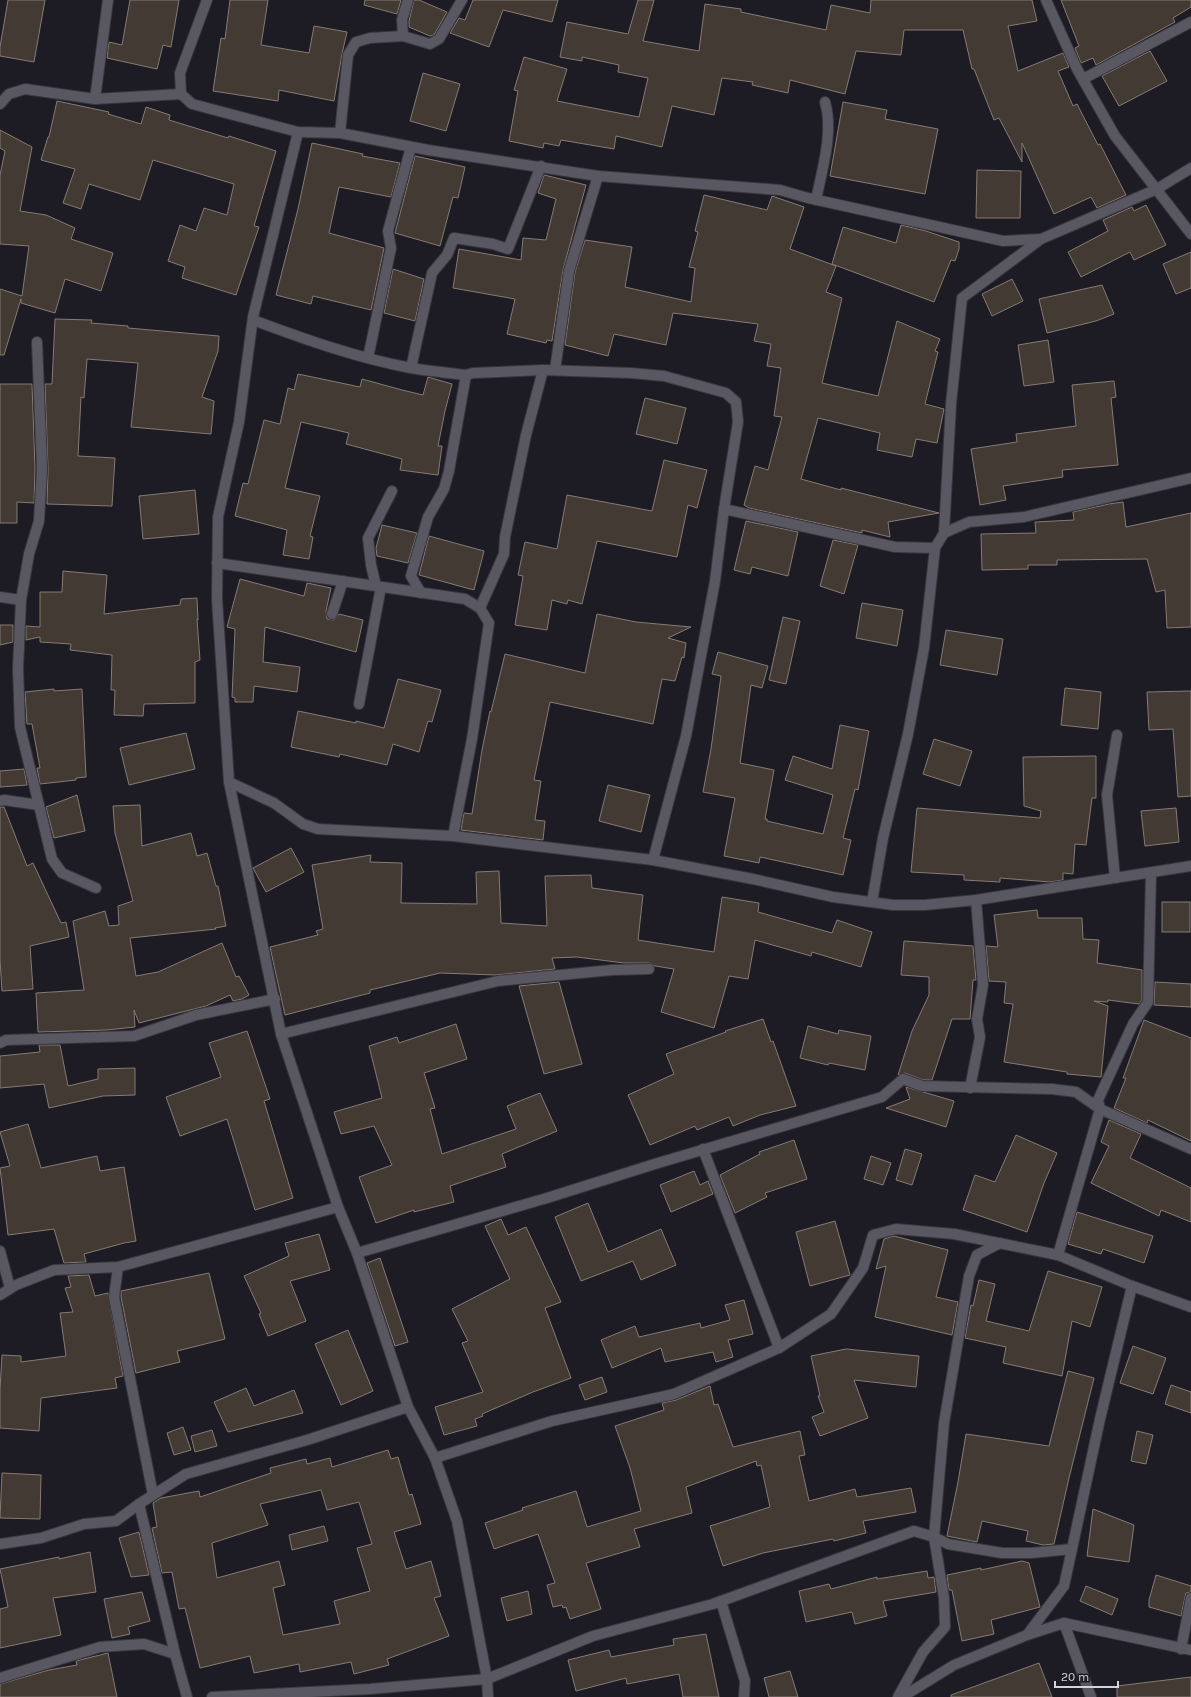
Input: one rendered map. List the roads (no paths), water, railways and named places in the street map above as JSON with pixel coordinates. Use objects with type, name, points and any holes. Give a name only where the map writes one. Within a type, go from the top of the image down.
[{"type":"street","points":[[95,98],[108,0]]},
{"type":"street","points":[[181,94],[180,73],[207,0]]},
{"type":"street","points":[[403,36],[402,20],[408,0]]},
{"type":"street","points":[[340,133],[348,55],[356,42],[370,38],[403,36],[430,44],[439,39],[462,0]]},
{"type":"street","points":[[1046,0],[1077,69],[1115,136],[1191,234]]},
{"type":"street","points":[[1083,79],[1191,22]]},
{"type":"street","points":[[0,104],[9,94],[25,89],[95,98],[181,94],[192,104],[298,132],[340,133],[411,147],[598,176],[780,190],[816,200],[1003,241],[1041,239]]},
{"type":"street","points":[[816,200],[825,156],[829,114],[825,102]]},
{"type":"street","points":[[298,132],[253,320],[239,422],[218,517],[217,599],[230,782],[281,1034],[338,1207],[357,1253],[408,1407],[435,1458],[457,1521],[488,1679],[488,1697]]},
{"type":"street","points":[[368,358],[391,248],[388,231],[411,147]]},
{"type":"street","points":[[411,368],[432,273],[447,255],[454,238],[493,244],[508,249],[540,166]]},
{"type":"street","points":[[872,902],[883,838],[908,734],[924,648],[935,548],[944,533],[951,404],[962,298],[1041,239],[1157,189],[1191,168]]},
{"type":"street","points":[[555,370],[569,271],[598,176]]},
{"type":"street","points":[[253,320],[303,338],[368,358],[411,368],[466,375],[472,373],[555,370],[664,376],[726,394],[736,402],[738,422],[724,509],[715,581],[686,736],[653,860]]},
{"type":"street","points":[[37,342],[42,469],[38,521],[29,554],[21,600],[18,669],[20,727],[52,858],[62,872],[96,888]]},
{"type":"street","points":[[480,608],[504,554],[505,537],[526,436],[543,370]]},
{"type":"street","points":[[421,593],[411,576],[428,517],[444,490],[449,471],[466,375]]},
{"type":"street","points":[[944,533],[969,522],[1024,517],[1191,478]]},
{"type":"street","points":[[359,704],[379,587],[371,565],[368,538],[392,491]]},
{"type":"street","points":[[724,509],[895,547],[935,548]]},
{"type":"street","points":[[217,563],[465,599],[480,608],[489,623],[472,738],[453,836]]},
{"type":"street","points":[[332,614],[343,581]]},
{"type":"street","points":[[0,598],[21,600]]},
{"type":"street","points":[[1115,878],[1107,795],[1117,735]]},
{"type":"street","points":[[230,782],[274,803],[303,824],[318,829],[453,836],[653,860],[753,879],[833,897],[893,905],[925,906],[976,900],[1191,866]]},
{"type":"street","points":[[0,802],[4,800],[39,805]]},
{"type":"street","points":[[1058,1255],[1100,1109],[1098,1100],[1133,1024],[1148,1002],[1151,873]]},
{"type":"street","points":[[970,1088],[980,1037],[977,1019],[982,985],[976,900]]},
{"type":"street","points":[[281,1034],[498,981],[612,970],[649,969]]},
{"type":"street","points":[[0,1043],[6,1040],[134,1036],[196,1015],[275,999]]},
{"type":"street","points":[[357,1253],[547,1198],[703,1149],[882,1097],[903,1079],[922,1086],[1052,1089],[1076,1092],[1100,1109],[1191,1148]]},
{"type":"street","points":[[703,1149],[779,1348]]},
{"type":"street","points":[[0,1295],[10,1288],[54,1270],[118,1267],[338,1207]]},
{"type":"street","points":[[435,1458],[552,1421],[674,1394],[779,1348],[832,1314],[863,1268],[873,1235],[896,1229],[954,1234],[1058,1255],[1132,1286],[1191,1307]]},
{"type":"street","points":[[898,1697],[923,1652],[945,1627],[944,1598],[934,1537],[944,1423],[969,1276],[977,1255],[1000,1243]]},
{"type":"street","points":[[0,1251],[10,1288]]},
{"type":"street","points":[[118,1267],[114,1297],[153,1495]]},
{"type":"street","points":[[1027,1635],[1064,1586],[1100,1419],[1132,1286]]},
{"type":"street","points":[[0,1544],[41,1538],[84,1524],[116,1521],[139,1504],[186,1474],[308,1440],[408,1407]]},
{"type":"street","points":[[139,1504],[175,1654],[187,1697]]},
{"type":"street","points":[[212,1697],[370,1689],[488,1679],[593,1636],[721,1601],[902,1534],[914,1531],[934,1537],[948,1544],[1002,1554],[1072,1549]]},
{"type":"street","points":[[1181,1649],[1191,1598]]},
{"type":"street","points":[[721,1601],[745,1681],[744,1697]]},
{"type":"street","points":[[1064,1623],[1091,1697]]},
{"type":"street","points":[[902,1697],[954,1665],[1027,1635],[1064,1623],[1191,1650]]},
{"type":"street","points":[[0,1678],[100,1648],[144,1644],[175,1654]]}]
